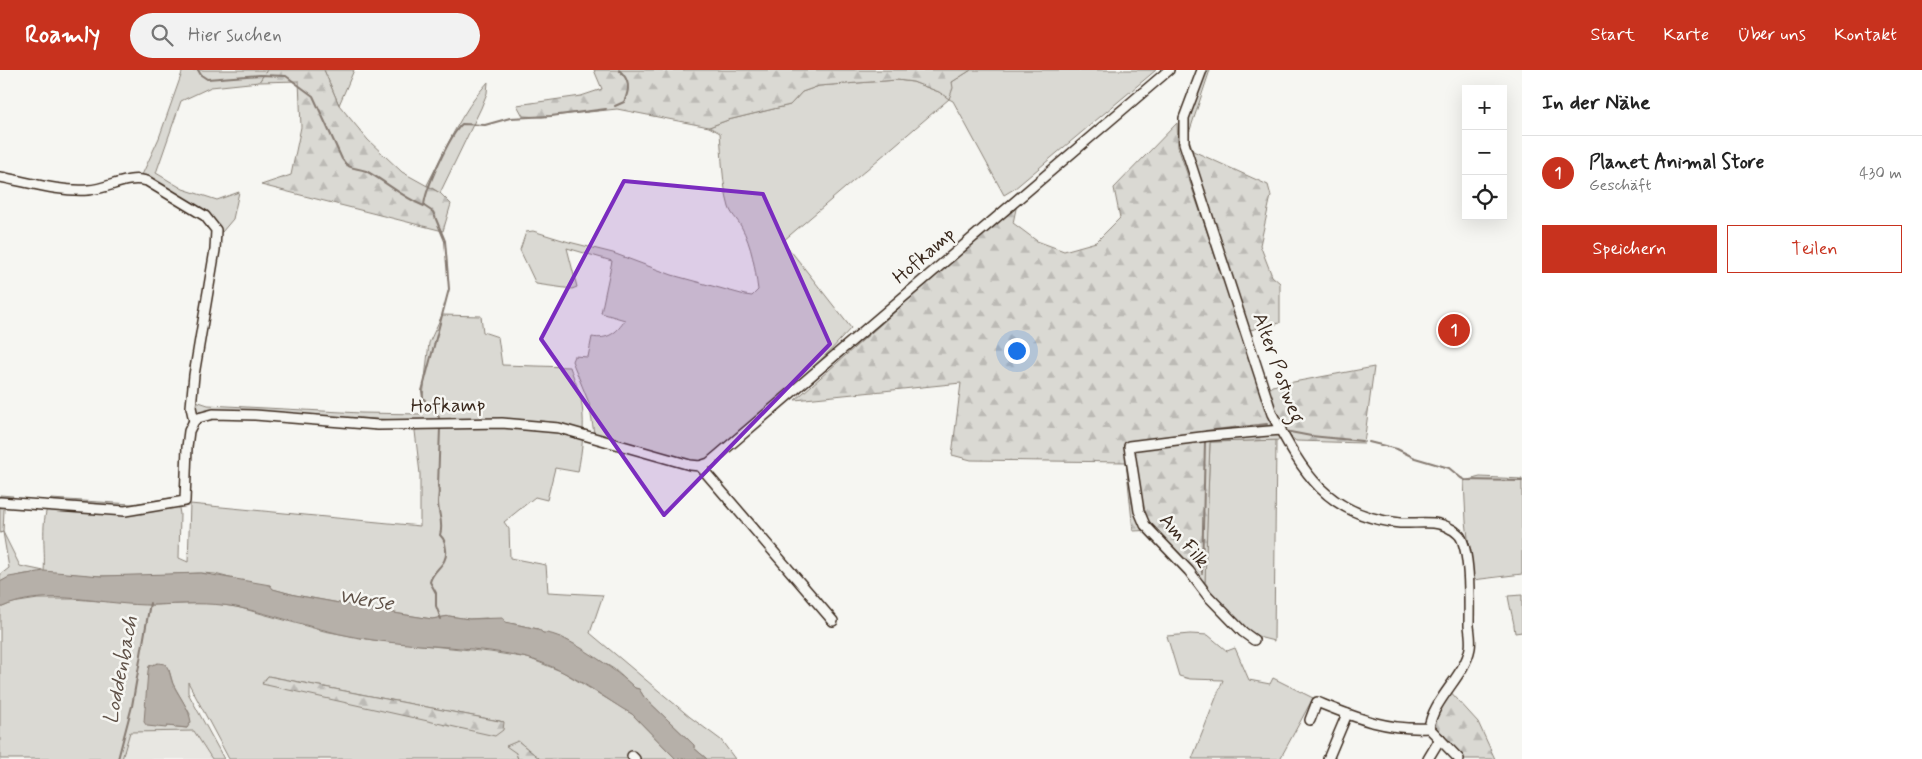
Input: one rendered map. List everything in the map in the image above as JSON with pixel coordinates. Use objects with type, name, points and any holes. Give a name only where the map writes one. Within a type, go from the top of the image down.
[{"type":"street","name":"Hofkamp","points":[[194,421],[204,416],[229,414],[378,425],[502,423],[558,428],[690,465],[700,466],[709,463],[1169,70]]},
{"type":"street","name":"Alter Postweg","points":[[1202,70],[1184,118],[1184,143],[1272,414],[1280,430],[1307,474],[1324,494],[1376,520],[1402,523],[1439,523],[1460,536],[1465,554],[1468,581],[1470,649],[1463,665],[1430,717],[1429,728]]},
{"type":"street","points":[[0,177],[70,190],[104,187],[138,178],[147,181],[206,216],[216,230],[215,250],[194,375],[191,407],[194,421],[189,430],[187,442],[185,501],[125,511],[0,502]]},
{"type":"street","name":"Am Filk","points":[[1254,640],[1243,632],[1207,595],[1189,572],[1145,525],[1139,511],[1129,446],[1209,436],[1280,430]]},
{"type":"street","points":[[700,466],[833,621]]},
{"type":"street","points":[[1310,720],[1317,702],[1382,726],[1408,729],[1429,728],[1459,759]]},
{"type":"street","points":[[1328,759],[1347,714]]},
{"type":"street","points":[[1428,759],[1440,739]]},
{"type":"highlighted area","points":[[624,181],[763,194],[830,344],[664,515],[541,339]]},
{"type":"shaded area","points":[[44,571],[101,576],[201,573],[270,585],[273,589],[295,595],[432,619],[449,616],[469,619],[503,618],[505,622],[538,629],[543,633],[552,634],[564,639],[605,663],[635,688],[639,689],[644,697],[707,759],[676,759],[632,714],[553,667],[527,658],[489,651],[392,643],[356,637],[253,611],[216,604],[135,605],[76,599],[37,598],[0,608],[0,582],[9,577]]},
{"type":"shaded area","points":[[158,663],[165,664],[167,667],[186,708],[191,722],[187,728],[147,726],[144,722],[149,666]]},
{"type":"shaded area","points":[[194,731],[212,759],[122,759],[129,732]]},
{"type":"green space","points":[[183,70],[267,70],[259,82],[211,87],[181,101],[156,173],[183,189],[217,200],[239,192],[233,219],[222,232],[209,214],[142,175],[159,138]]},
{"type":"green space","points":[[267,70],[324,70],[339,105],[368,140],[402,172],[440,193],[451,204],[443,231],[261,185],[291,175],[301,127],[299,81],[259,82]]},
{"type":"green space","points":[[324,70],[354,70],[339,105]]},
{"type":"green space","points":[[594,70],[971,70],[952,82],[953,88],[949,99],[939,92],[913,82],[897,80],[819,86],[802,92],[790,105],[728,120],[709,127],[617,109],[542,117],[523,116],[517,105],[581,96],[602,89]]},
{"type":"green space","points":[[971,70],[1156,70],[1014,189],[1004,195],[953,101],[949,99],[783,241],[851,328],[800,380],[709,459],[701,462],[689,461],[594,433],[589,403],[572,361],[574,356],[588,357],[592,337],[597,338],[611,334],[619,329],[625,320],[601,313],[612,261],[567,248],[577,287],[572,289],[536,284],[520,250],[526,232],[533,231],[613,253],[672,275],[752,296],[758,290],[753,257],[745,234],[729,207],[724,179],[720,133],[709,127],[728,120],[790,105],[802,92],[819,86],[897,80],[913,82],[949,98],[952,82]]},
{"type":"green space","points":[[1206,70],[1210,70],[1188,136],[1193,151],[1190,153],[1187,131],[1190,110]]},
{"type":"green space","points":[[488,82],[487,93],[481,108],[440,193],[427,185],[462,118],[478,93]]},
{"type":"green space","points":[[1177,123],[1178,147],[1256,375],[1283,440],[1210,442],[1205,582],[1196,576],[1155,530],[1133,531],[1126,462],[971,460],[952,455],[961,383],[795,400],[1017,204],[1013,223],[1037,241],[1064,251],[1096,242],[1120,218],[1114,188]]},
{"type":"green space","points":[[1193,151],[1268,185],[1271,196],[1260,245],[1272,276],[1280,283],[1280,323],[1250,330],[1190,153]]},
{"type":"green space","points":[[442,315],[481,316],[483,332],[498,337],[502,365],[570,367],[582,405],[583,438],[578,472],[555,468],[547,500],[535,497],[504,522],[509,529],[510,558],[546,565],[548,592],[603,595],[590,633],[690,717],[721,740],[735,759],[707,759],[644,697],[639,689],[635,688],[614,669],[563,638],[543,633],[538,629],[486,618],[469,619],[449,616],[432,619],[400,614],[295,595],[215,574],[114,576],[38,573],[12,577],[0,582],[0,575],[9,568],[3,532],[20,566],[44,571],[44,525],[47,507],[51,499],[132,504],[177,497],[180,514],[179,558],[188,562],[190,504],[420,526],[420,474],[415,431],[419,421],[200,412],[196,410],[196,401],[208,405],[361,413],[421,414],[429,343]]},
{"type":"green space","points":[[1374,367],[1364,443],[1296,441],[1286,433],[1275,413],[1268,391],[1272,386]]},
{"type":"green space","points":[[1276,440],[1274,641],[1262,638],[1246,629],[1220,605],[1205,582],[1205,571],[1210,442]]},
{"type":"green space","points":[[1480,477],[1522,479],[1522,574],[1473,580],[1466,521],[1464,481]]},
{"type":"green space","points":[[0,495],[13,496],[4,509],[3,532],[0,533]]},
{"type":"green space","points":[[1522,595],[1522,632],[1515,633],[1508,596]]},
{"type":"green space","points":[[38,599],[73,599],[152,605],[210,603],[237,607],[324,631],[373,640],[490,652],[528,658],[563,672],[632,714],[676,759],[540,759],[518,741],[516,753],[518,759],[229,759],[188,682],[188,693],[224,759],[212,759],[194,731],[130,732],[122,759],[0,759],[0,608],[12,603]],"holes":[[[169,670],[173,684],[190,714],[187,728],[167,726]],[[268,676],[504,722],[262,683]]]},
{"type":"green space","points":[[1208,635],[1227,651],[1235,648],[1249,680],[1270,684],[1273,678],[1313,698],[1280,759],[1192,759],[1223,680],[1190,679],[1179,676],[1167,636]]},
{"type":"green space","points":[[268,676],[504,722],[503,730],[495,736],[262,684]]},
{"type":"green space","points":[[1448,689],[1478,722],[1495,759],[1459,759],[1429,728]]},
{"type":"green space","points":[[518,741],[540,759],[518,759],[516,753],[506,746]]},
{"type":"waterway","points":[[198,70],[207,79],[260,75],[286,76],[313,96],[342,159],[347,165],[366,171],[424,206]]},
{"type":"waterway","points":[[615,106],[624,102],[628,89],[627,81],[619,70]]},
{"type":"waterway","points":[[439,417],[423,398],[422,391],[449,289],[445,241],[433,212],[424,206],[433,175],[445,150],[462,124],[485,125],[510,118],[551,116],[606,109]]},
{"type":"waterway","points":[[1206,431],[1267,424]]},
{"type":"waterway","points":[[440,428],[438,502],[441,526],[440,535],[443,538],[446,555],[430,582],[436,593],[436,606],[441,619]]},
{"type":"waterway","points":[[1285,431],[1311,436],[1362,441]]},
{"type":"waterway","points":[[1202,573],[1205,441]]},
{"type":"waterway","points":[[1369,442],[1397,449],[1415,458],[1449,468],[1465,480],[1522,481]]},
{"type":"waterway","name":"Loddenbach","points":[[118,759],[132,706],[150,603]]},
{"type":"place","name":"Planet Animal Store","points":[[1454,330]]},
{"type":"water label","name":"Werse","points":[[366,600]]}]
